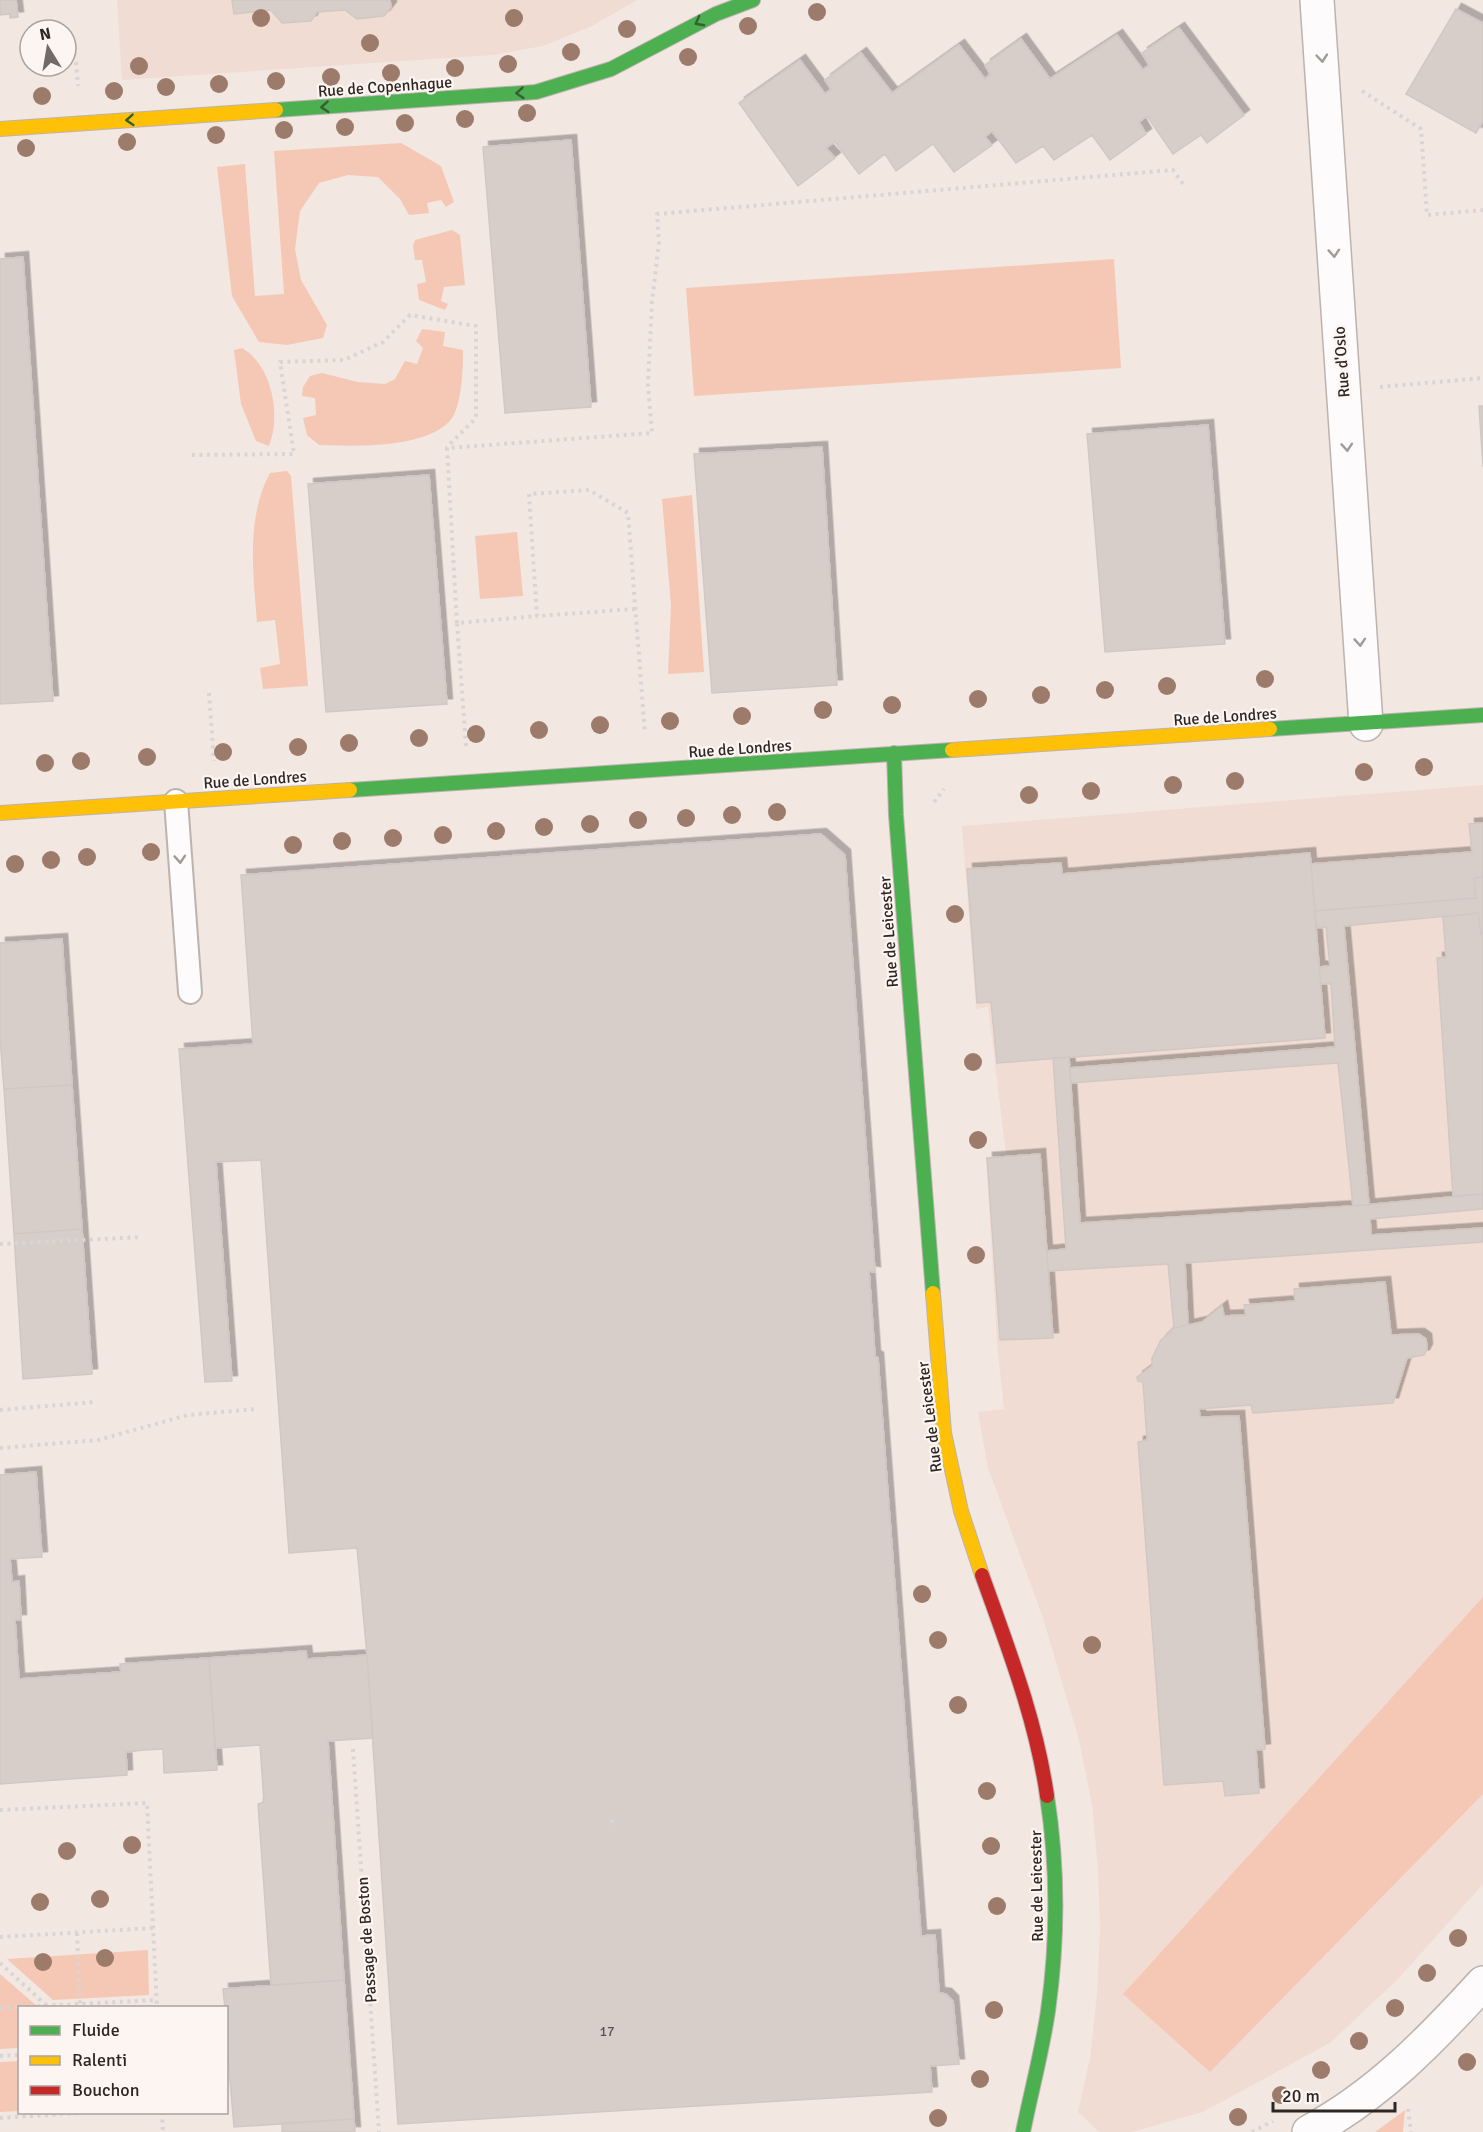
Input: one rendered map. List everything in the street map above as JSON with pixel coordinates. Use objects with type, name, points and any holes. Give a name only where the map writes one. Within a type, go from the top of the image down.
[{"type":"street","name":"Rue de Copenhague","points":[[0,129],[536,92],[612,69],[729,7],[753,0]]},
{"type":"street","name":"Rue d'Oslo","points":[[1317,0],[1366,724]]},
{"type":"street","name":"Rue de Londres","points":[[0,813],[1483,715]]},
{"type":"street","name":"Rue de Leicester","points":[[894,753],[896,815],[944,1433],[960,1512],[1028,1705],[1043,1765],[1052,1830],[1056,1895],[1053,1964],[1048,2012],[1023,2132]]},
{"type":"street","points":[[1309,2132],[1364,2097],[1402,2066],[1433,2037],[1483,1983]]},
{"type":"lane","points":[[176,801],[190,992]]},
{"type":"path","points":[[1323,79],[1350,83],[1421,129],[1427,215],[1483,210]]},
{"type":"path","points":[[447,448],[652,433],[648,385],[652,302],[660,242],[657,214],[1173,170],[1183,184]]},
{"type":"path","points":[[192,455],[294,454],[280,362],[344,360],[384,342],[410,315],[476,326],[476,418],[447,448],[469,782]]},
{"type":"path","points":[[1343,390],[1483,378]]},
{"type":"path","points":[[537,616],[529,494],[589,490],[628,513],[648,770]]},
{"type":"path","points":[[457,623],[635,609]]},
{"type":"path","points":[[209,693],[217,798]]},
{"type":"path","points":[[929,808],[975,748]]},
{"type":"path","points":[[0,1244],[141,1237]]},
{"type":"path","points":[[0,1410],[95,1402]]},
{"type":"path","points":[[0,1448],[98,1440],[188,1414],[256,1409]]},
{"type":"path","name":"Passage de Boston","points":[[352,1749],[379,2132]]},
{"type":"path","points":[[0,1810],[147,1803],[157,2006]]},
{"type":"path","points":[[612,1820],[612,1828]]},
{"type":"path","points":[[0,1937],[153,1928]]},
{"type":"path","points":[[77,1933],[80,2004]]},
{"type":"path","points":[[0,1964],[47,2006]]},
{"type":"path","points":[[59,2006],[156,2000]]},
{"type":"path","points":[[0,2008],[18,2008]]},
{"type":"path","points":[[0,2056],[18,2055]]},
{"type":"path","points":[[1407,2100],[1411,2132]]},
{"type":"path","points":[[0,2118],[58,2114]]},
{"type":"path","points":[[162,2114],[163,2132]]},
{"type":"shaded area","points":[[117,0],[637,0],[592,26],[543,46],[493,55],[122,80]]},
{"type":"shaded area","points":[[401,143],[441,166],[454,202],[446,207],[441,200],[427,203],[429,213],[409,215],[400,199],[378,177],[348,175],[319,183],[300,211],[295,249],[301,280],[327,325],[323,338],[287,345],[259,342],[232,296],[217,167],[245,164],[255,296],[284,294],[274,151]]},
{"type":"shaded area","points":[[452,230],[460,235],[465,285],[444,287],[441,301],[448,304],[445,310],[419,300],[417,284],[426,282],[422,260],[415,260],[413,246],[415,240]]},
{"type":"shaded area","points":[[1114,259],[1121,368],[694,396],[686,288]]},
{"type":"shaded area","points":[[422,329],[445,332],[443,346],[463,350],[459,398],[457,408],[449,422],[437,431],[422,437],[387,444],[319,445],[307,435],[303,418],[316,415],[315,398],[302,396],[303,387],[310,376],[322,373],[358,382],[385,384],[395,379],[405,361],[417,364],[423,348],[416,341]]},
{"type":"shaded area","points":[[242,348],[253,356],[261,367],[272,392],[274,421],[269,446],[256,441],[241,404],[234,350]]},
{"type":"shaded area","points":[[287,471],[291,476],[308,686],[263,689],[260,668],[280,664],[275,620],[257,622],[253,565],[254,527],[262,490],[270,473]]},
{"type":"shaded area","points":[[692,495],[704,672],[668,674],[671,605],[662,499]]},
{"type":"shaded area","points":[[517,532],[523,596],[480,599],[475,536]]},
{"type":"shaded area","points":[[1483,785],[1483,1884],[1399,1978],[1330,2043],[1203,2112],[1132,2132],[1099,2132],[1078,2112],[1090,2058],[1097,1994],[1100,1929],[1098,1868],[1092,1805],[1079,1740],[1043,1618],[988,1468],[978,1412],[1004,1409],[997,1342],[986,1158],[1006,1154],[988,1007],[976,1009],[962,826]]},
{"type":"shaded area","points":[[1483,1597],[1483,1794],[1210,2072],[1123,1994]]},
{"type":"shaded area","points":[[148,1950],[149,1995],[53,2000],[7,1959]]},
{"type":"shaded area","points":[[0,1974],[37,2006],[18,2006],[18,2048],[0,2049]]},
{"type":"shaded area","points":[[18,2061],[18,2111],[0,2112],[0,2062]]},
{"type":"shaded area","points":[[1405,2110],[1403,2132],[1375,2132]]},
{"type":"building","points":[[0,0],[16,0],[18,17],[10,18],[10,14],[0,15]]},
{"type":"building","points":[[232,0],[390,0],[391,7],[384,16],[357,19],[345,10],[317,12],[311,21],[282,23],[271,10],[234,14]]},
{"type":"building","points":[[1456,9],[1483,23],[1483,121],[1476,133],[1406,94]]},
{"type":"building","points":[[1179,28],[1244,115],[1207,143],[1201,135],[1173,154],[1147,116],[1139,122],[1146,134],[1110,160],[1092,135],[1054,160],[1043,146],[1016,163],[992,131],[985,137],[992,145],[954,172],[933,144],[896,171],[885,154],[859,174],[835,142],[826,148],[835,158],[798,186],[739,103],[800,60],[825,94],[831,89],[825,80],[861,53],[892,93],[959,45],[985,79],[990,74],[985,65],[1021,39],[1050,79],[1117,35],[1143,70],[1149,65],[1142,53]]},
{"type":"building","points":[[571,140],[591,407],[505,413],[483,147]]},
{"type":"building","points":[[23,257],[53,701],[0,704],[0,259]]},
{"type":"building","points":[[1479,406],[1483,406],[1483,467]]},
{"type":"building","points":[[1208,425],[1225,644],[1105,652],[1087,434]]},
{"type":"building","points":[[822,447],[837,685],[712,693],[694,454]]},
{"type":"building","points":[[429,475],[447,704],[326,712],[308,484]]},
{"type":"building","points":[[1483,823],[1483,877],[1474,878],[1476,898],[1315,911],[1311,864],[1472,852],[1469,824]]},
{"type":"building","points":[[821,834],[845,855],[875,1272],[869,1271],[875,1356],[878,1358],[921,1936],[935,1935],[939,1993],[946,1994],[953,2001],[959,2064],[930,2066],[932,2092],[398,2124],[367,1655],[357,1548],[289,1553],[261,1160],[216,1162],[232,1381],[205,1382],[179,1049],[253,1044],[241,875]]},
{"type":"building","points":[[1310,853],[1325,1038],[997,1063],[991,1002],[977,1003],[967,869],[1061,863],[1062,874]]},
{"type":"building","points":[[1483,877],[1483,934],[1481,934],[1478,913],[1344,926],[1369,1205],[1353,1206],[1338,1063],[1071,1083],[1070,1068],[1335,1047],[1331,984],[1321,984],[1319,967],[1330,966],[1326,927],[1317,928],[1315,911],[1476,898],[1474,878]]},
{"type":"building","points":[[1478,913],[1481,934],[1483,934],[1483,1194],[1453,1196],[1437,958],[1446,957],[1443,917]]},
{"type":"building","points":[[62,939],[72,1085],[4,1089],[0,1038],[0,943]]},
{"type":"building","points":[[1069,1057],[1080,1223],[1353,1206],[1483,1194],[1483,1209],[1370,1219],[1371,1235],[1483,1228],[1483,1242],[1185,1263],[1188,1325],[1174,1328],[1168,1264],[1048,1271],[1047,1251],[1066,1249],[1053,1058]]},
{"type":"building","points":[[72,1085],[82,1229],[14,1234],[4,1089]]},
{"type":"building","points":[[1040,1154],[1053,1338],[1000,1340],[987,1158]]},
{"type":"building","points":[[82,1229],[92,1374],[23,1379],[14,1234]]},
{"type":"building","points":[[1385,1282],[1391,1335],[1419,1334],[1426,1339],[1427,1349],[1424,1355],[1407,1358],[1393,1403],[1253,1413],[1251,1405],[1199,1409],[1200,1417],[1239,1416],[1265,1749],[1256,1750],[1259,1793],[1225,1796],[1223,1781],[1164,1785],[1138,1442],[1147,1440],[1143,1382],[1138,1381],[1137,1377],[1152,1366],[1152,1358],[1161,1340],[1174,1328],[1202,1322],[1222,1306],[1224,1316],[1246,1315],[1244,1305],[1295,1301],[1294,1289]]},
{"type":"building","points":[[36,1472],[42,1557],[10,1559],[12,1582],[19,1581],[21,1620],[15,1620],[19,1679],[121,1672],[120,1664],[209,1658],[217,1770],[164,1773],[163,1749],[144,1750],[126,1752],[127,1775],[0,1784],[0,1475]]},
{"type":"building","points":[[306,1651],[307,1659],[367,1655],[373,1738],[328,1741],[344,1980],[271,1985],[258,1804],[264,1802],[260,1745],[215,1748],[209,1658]]},
{"type":"building","points":[[344,1980],[354,2119],[234,2127],[228,2056],[228,2006],[225,2006],[223,1989]]},
{"type":"building","points":[[354,2119],[355,2132],[282,2132],[282,2123]]},
{"type":"traffic: fast","points":[[276,110],[536,92],[611,69],[716,14],[753,0]]},
{"type":"traffic: fast","points":[[1270,729],[1483,715]]},
{"type":"traffic: fast","points":[[350,790],[952,750]]},
{"type":"traffic: fast","points":[[894,753],[896,815],[933,1293]]},
{"type":"traffic: fast","points":[[1023,2132],[1046,2026],[1054,1957],[1055,1876],[1047,1796]]},
{"type":"traffic: slow","points":[[0,129],[276,110]]},
{"type":"traffic: slow","points":[[952,750],[1270,729]]},
{"type":"traffic: slow","points":[[0,813],[350,790]]},
{"type":"traffic: slow","points":[[933,1293],[944,1433],[961,1511],[982,1575]]},
{"type":"traffic: jam","points":[[982,1575],[1028,1711],[1047,1796]]}]
